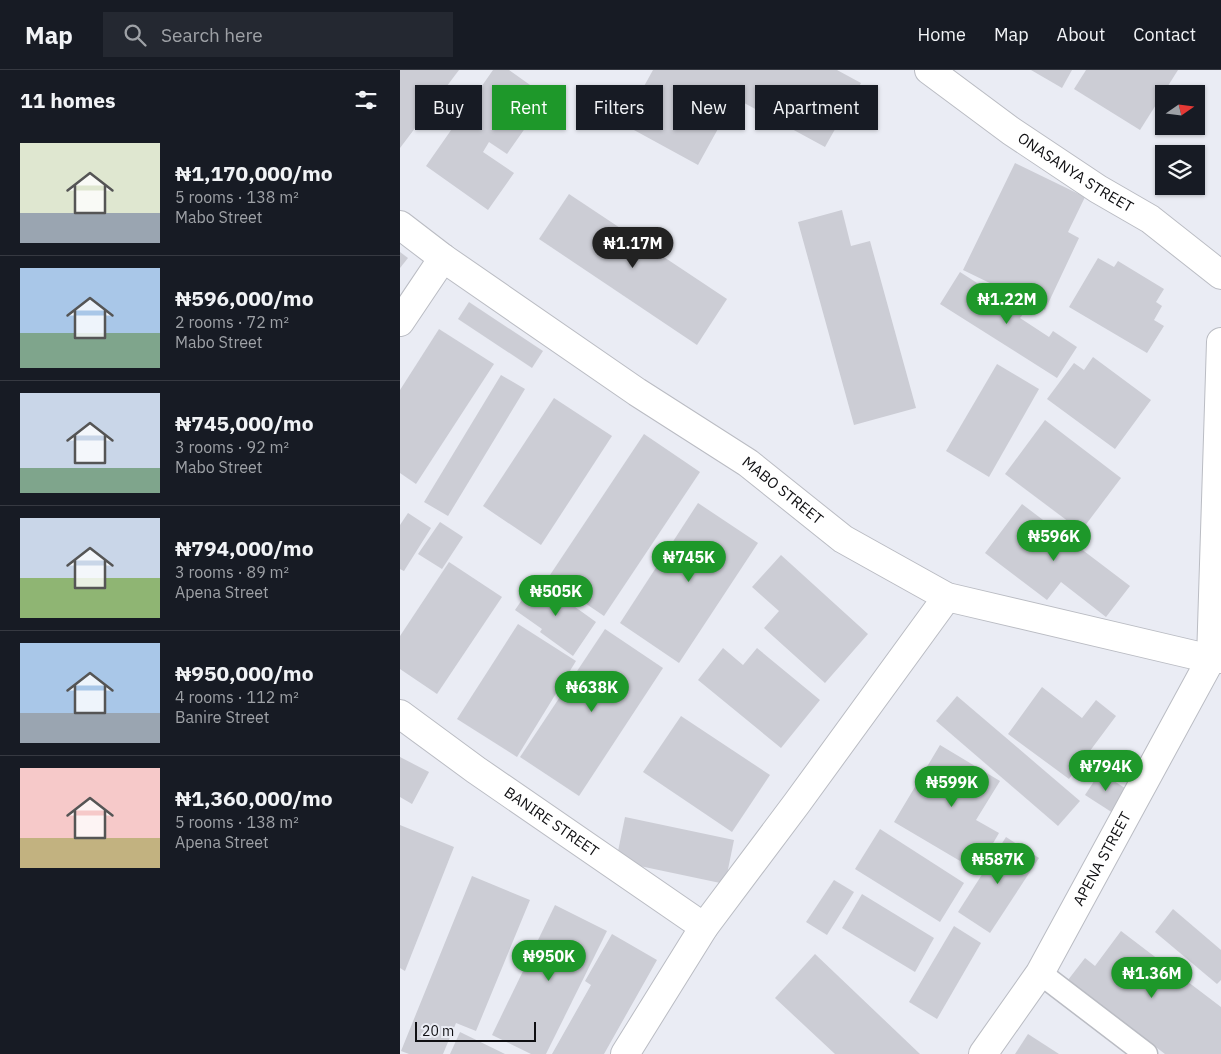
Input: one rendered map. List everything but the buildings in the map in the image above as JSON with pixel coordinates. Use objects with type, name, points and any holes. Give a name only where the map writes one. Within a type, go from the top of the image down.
[{"type":"street","name":"ONASANYA STREET","points":[[929,70],[1011,131],[1098,189],[1150,219],[1221,275]]},
{"type":"street","name":"MABO STREET","points":[[400,225],[443,258],[637,392],[748,463],[843,539],[947,597],[1216,659]]},
{"type":"street","points":[[400,322],[443,258]]},
{"type":"street","points":[[1216,659],[1221,342]]},
{"type":"street","points":[[625,1054],[704,927],[798,803],[947,597]]},
{"type":"street","name":"APENA STREET","points":[[983,1054],[1040,973],[1216,659]]},
{"type":"street","name":"BANIRE STREET","points":[[400,714],[476,770],[704,927]]},
{"type":"lane","points":[[1040,973],[1146,1054]]}]
